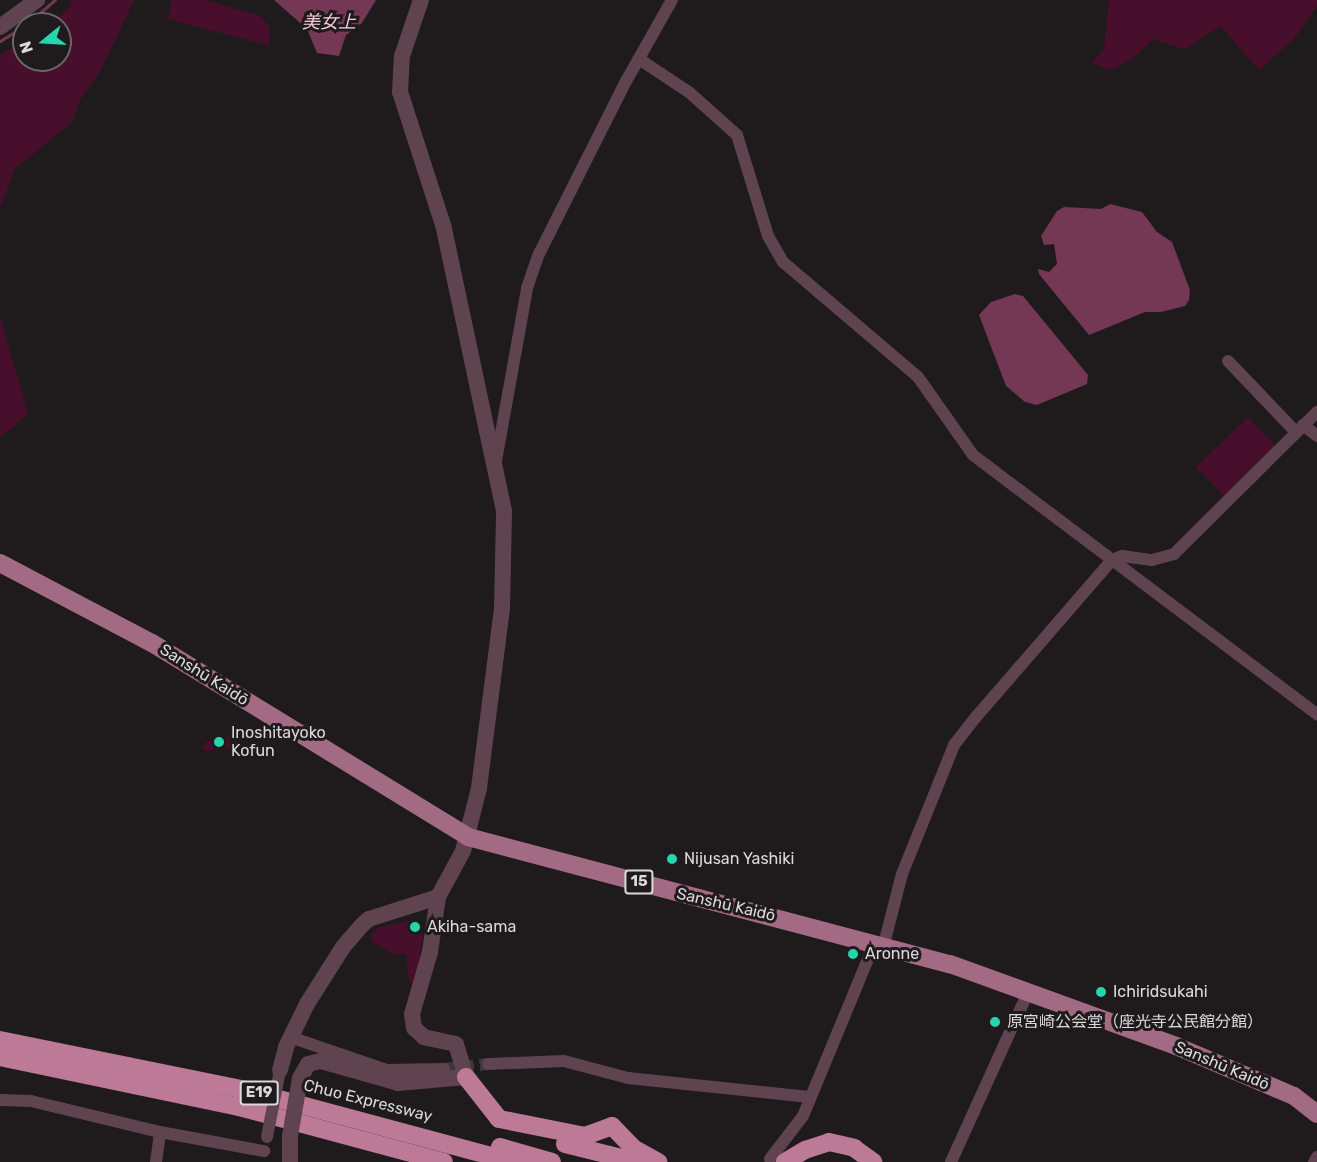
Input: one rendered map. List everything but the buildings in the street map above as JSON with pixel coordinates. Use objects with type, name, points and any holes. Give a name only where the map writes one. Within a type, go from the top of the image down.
[{"type":"highway","name":"Chuo Expressway","points":[[0,1040],[245,1090],[360,1119],[513,1162]]},
{"type":"highway","name":"E19","points":[[0,1057],[228,1105],[367,1139],[444,1162]]},
{"type":"highway","points":[[466,1077],[482,1115],[493,1127],[638,1162]]},
{"type":"highway","points":[[466,1077],[490,1113],[499,1119],[585,1136],[612,1126],[633,1148],[658,1162]]},
{"type":"highway","points":[[360,1119],[436,1131],[552,1162]]},
{"type":"highway","points":[[367,1139],[429,1162]]},
{"type":"highway","points":[[778,1161],[829,1142],[854,1148],[873,1162]]},
{"type":"highway","points":[[802,1162],[831,1152],[859,1162]]},
{"type":"main road","name":"Sanshū Kaidō","points":[[0,563],[152,643],[468,837],[879,943],[1028,992],[1176,1046],[1284,1092],[1317,1114]]},
{"type":"street","points":[[0,27],[37,0]]},
{"type":"street","points":[[290,1162],[290,1136],[300,1078],[308,1065],[321,1061],[398,1083],[466,1077],[456,1044],[424,1037],[412,1022],[433,937],[438,897],[457,866],[468,837],[488,736],[502,609],[504,512],[496,461],[444,228],[400,92],[402,56],[421,0]]},
{"type":"street","points":[[496,461],[527,288],[595,140],[672,0]]},
{"type":"street","points":[[639,59],[690,93],[737,135],[768,236],[783,262],[918,377],[973,455],[1317,714]]},
{"type":"street","points":[[1228,361],[1299,428],[1317,436]]},
{"type":"street","points":[[778,1161],[803,1116],[809,1097],[879,943],[902,874],[954,745],[1112,560],[1122,556],[1152,560],[1173,554],[1317,412]]},
{"type":"street","points":[[0,1100],[31,1101],[264,1156],[280,1070],[290,1037],[323,978],[362,925],[369,919],[438,897]]},
{"type":"street","points":[[951,1162],[1028,992]]},
{"type":"street","points":[[290,1037],[387,1070],[444,1069]]},
{"type":"street","points":[[488,1064],[564,1061],[628,1078],[809,1097]]},
{"type":"street","points":[[156,1162],[160,1132]]},
{"type":"street","points":[[1314,1162],[1317,1156]]},
{"type":"shaded area","points":[[71,0],[134,0],[102,68],[80,100],[72,122],[15,169],[0,208],[0,55],[12,48],[12,72],[72,72],[72,12],[64,12],[70,7]]},
{"type":"shaded area","points":[[172,0],[206,0],[260,16],[269,26],[270,46],[168,19]]},
{"type":"shaded area","points":[[1109,0],[1317,0],[1317,6],[1294,39],[1259,70],[1220,26],[1184,50],[1153,39],[1132,59],[1110,70],[1092,63],[1104,49]]},
{"type":"shaded area","points":[[0,316],[28,414],[0,438]]},
{"type":"shaded area","points":[[1248,417],[1276,447],[1224,496],[1196,467]]},
{"type":"shaded area","points":[[218,736],[235,738],[237,742],[231,748],[206,751],[202,747]]},
{"type":"shaded area","points":[[412,920],[423,935],[415,986],[409,981],[406,954],[393,954],[372,942],[371,935],[377,928]]},
{"type":"water","name":"美女上","points":[[274,0],[376,0],[362,23],[346,35],[339,56],[317,53],[307,29]]},
{"type":"water","points":[[1110,204],[1142,212],[1157,232],[1172,242],[1190,290],[1189,300],[1185,306],[1161,312],[1145,312],[1089,335],[1039,274],[1038,269],[1049,272],[1057,264],[1054,244],[1044,245],[1041,236],[1057,211],[1064,207],[1101,209]]},
{"type":"water","points":[[1015,294],[1023,296],[1088,375],[1087,384],[1037,405],[1025,402],[1006,386],[979,315],[991,302]]},
{"type":"waterway","points":[[41,12],[55,0]]},
{"type":"waterway","points":[[0,41],[12,34]]},
{"type":"tunnel","points":[[444,1069],[488,1064]]},
{"type":"place","name":"Inoshitayoko Kofun","points":[[219,742]]},
{"type":"place","name":"Nijusan Yashiki","points":[[672,859]]},
{"type":"place","name":"Akiha-sama","points":[[415,927]]},
{"type":"place","name":"Aronne","points":[[853,954]]},
{"type":"place","name":"Ichiridsukahi","points":[[1101,992]]},
{"type":"place","name":"原宮崎公会堂（座光寺公民館分館）","points":[[995,1022]]}]
